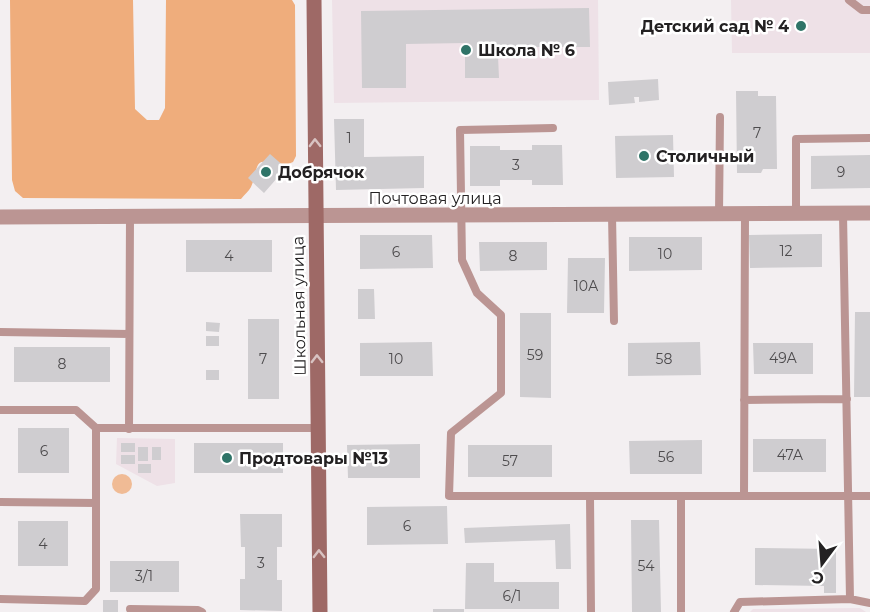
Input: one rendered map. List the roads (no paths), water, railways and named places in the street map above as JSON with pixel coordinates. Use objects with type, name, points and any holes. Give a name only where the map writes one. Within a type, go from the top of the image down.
[{"type":"main road","name":"Школьная улица","points":[[314,0],[320,612]]},
{"type":"street","name":"Почтовая улица","points":[[0,217],[870,213]]},
{"type":"lane","points":[[849,0],[862,10],[870,10]]},
{"type":"lane","points":[[719,214],[720,117]]},
{"type":"lane","points":[[553,128],[460,129],[462,260],[477,293],[501,315],[501,393],[451,433],[449,496],[870,496]]},
{"type":"lane","points":[[796,214],[796,139],[870,138]]},
{"type":"lane","points":[[744,496],[745,214]]},
{"type":"lane","points":[[843,214],[850,599]]},
{"type":"lane","points":[[612,215],[614,321]]},
{"type":"lane","points":[[129,429],[130,217]]},
{"type":"lane","points":[[0,332],[129,334]]},
{"type":"lane","points":[[744,400],[847,399]]},
{"type":"lane","points":[[0,410],[76,410],[96,428],[318,428]]},
{"type":"lane","points":[[0,599],[85,601],[96,590],[96,428]]},
{"type":"lane","points":[[590,496],[591,612]]},
{"type":"lane","points":[[681,496],[681,612]]},
{"type":"lane","points":[[0,502],[96,503]]},
{"type":"lane","points":[[734,612],[740,602],[850,599],[870,603]]},
{"type":"lane","points":[[130,609],[198,610],[202,612]]},
{"type":"place","name":"Детский сад № 4","points":[[801,26]]},
{"type":"place","name":"Школа № 6","points":[[466,50]]},
{"type":"place","name":"Столичный","points":[[644,156]]},
{"type":"place","name":"Добрячок","points":[[266,172]]},
{"type":"place","name":"Продтовары №13","points":[[227,458]]}]
